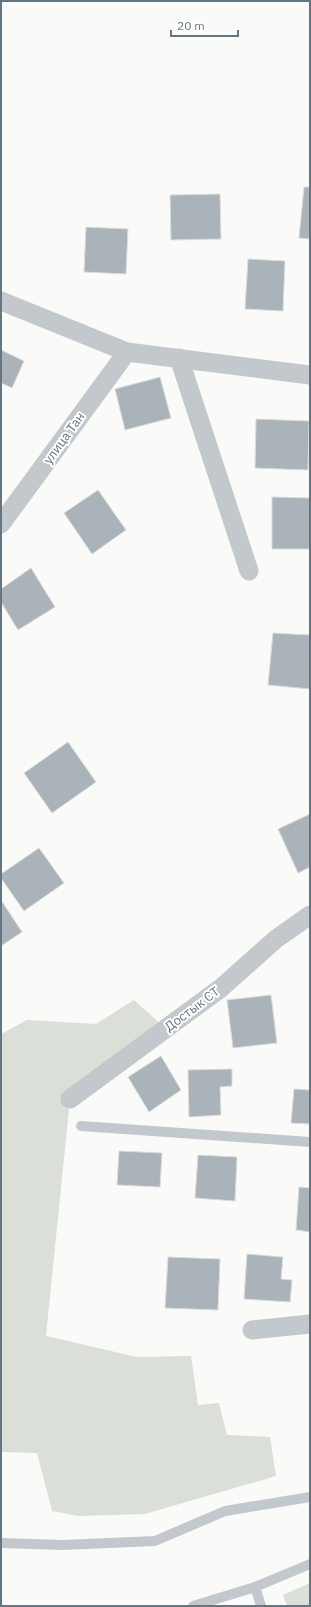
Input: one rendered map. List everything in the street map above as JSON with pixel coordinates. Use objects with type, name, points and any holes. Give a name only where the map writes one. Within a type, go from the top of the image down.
[{"type":"street","points":[[1,301],[127,352],[310,376]]},
{"type":"street","name":"улица Тан","points":[[1,524],[127,352]]},
{"type":"street","points":[[178,358],[249,571]]},
{"type":"street","name":"Достык СТ","points":[[70,1100],[221,988],[276,939],[310,915]]},
{"type":"street","points":[[252,1330],[310,1324]]},
{"type":"lane","points":[[81,1126],[310,1142]]},
{"type":"lane","points":[[1,1543],[63,1545],[155,1541],[225,1511],[310,1496]]},
{"type":"lane","points":[[193,1606],[255,1587],[310,1564]]},
{"type":"lane","points":[[255,1587],[261,1606]]},
{"type":"shaded area","points":[[134,1000],[164,1027],[70,1099],[46,1336],[137,1357],[191,1356],[198,1405],[219,1403],[227,1435],[270,1437],[276,1476],[145,1514],[79,1516],[52,1511],[37,1453],[1,1452],[1,1034],[27,1020],[96,1024]]},
{"type":"shaded area","points":[[310,1583],[310,1606],[287,1606],[283,1595]]},
{"type":"building","points":[[304,187],[310,187],[310,239],[299,238]]},
{"type":"building","points":[[220,194],[221,239],[171,240],[170,195]]},
{"type":"building","points":[[86,227],[128,229],[126,274],[84,272]]},
{"type":"building","points":[[248,259],[285,261],[283,311],[245,309]]},
{"type":"building","points":[[1,350],[24,361],[12,388],[1,383]]},
{"type":"building","points":[[160,377],[171,418],[125,430],[115,389]]},
{"type":"building","points":[[256,419],[309,421],[308,470],[255,468]]},
{"type":"building","points":[[98,490],[126,530],[92,554],[64,513]]},
{"type":"building","points":[[272,497],[310,498],[310,549],[272,549]]},
{"type":"building","points":[[31,568],[55,607],[18,630],[1,602],[1,589]]},
{"type":"building","points":[[273,633],[310,635],[310,689],[268,685]]},
{"type":"building","points":[[68,742],[96,782],[52,813],[24,773]]},
{"type":"building","points":[[310,814],[310,867],[298,873],[278,829]]},
{"type":"building","points":[[39,848],[64,883],[24,911],[1,878],[1,874]]},
{"type":"building","points":[[1,900],[22,932],[1,946]]},
{"type":"building","points":[[271,995],[277,1043],[233,1048],[227,1000]]},
{"type":"building","points":[[161,1056],[181,1090],[149,1112],[128,1077]]},
{"type":"building","points":[[232,1069],[232,1086],[220,1087],[221,1115],[189,1117],[188,1070]]},
{"type":"building","points":[[294,1089],[310,1090],[310,1124],[291,1123]]},
{"type":"building","points":[[119,1151],[162,1153],[160,1187],[117,1185]]},
{"type":"building","points":[[198,1155],[237,1157],[235,1201],[195,1198]]},
{"type":"building","points":[[299,1187],[310,1188],[310,1232],[296,1230]]},
{"type":"building","points":[[247,1254],[283,1257],[281,1279],[292,1280],[290,1302],[244,1299]]},
{"type":"building","points":[[168,1257],[220,1259],[218,1310],[165,1308]]}]
